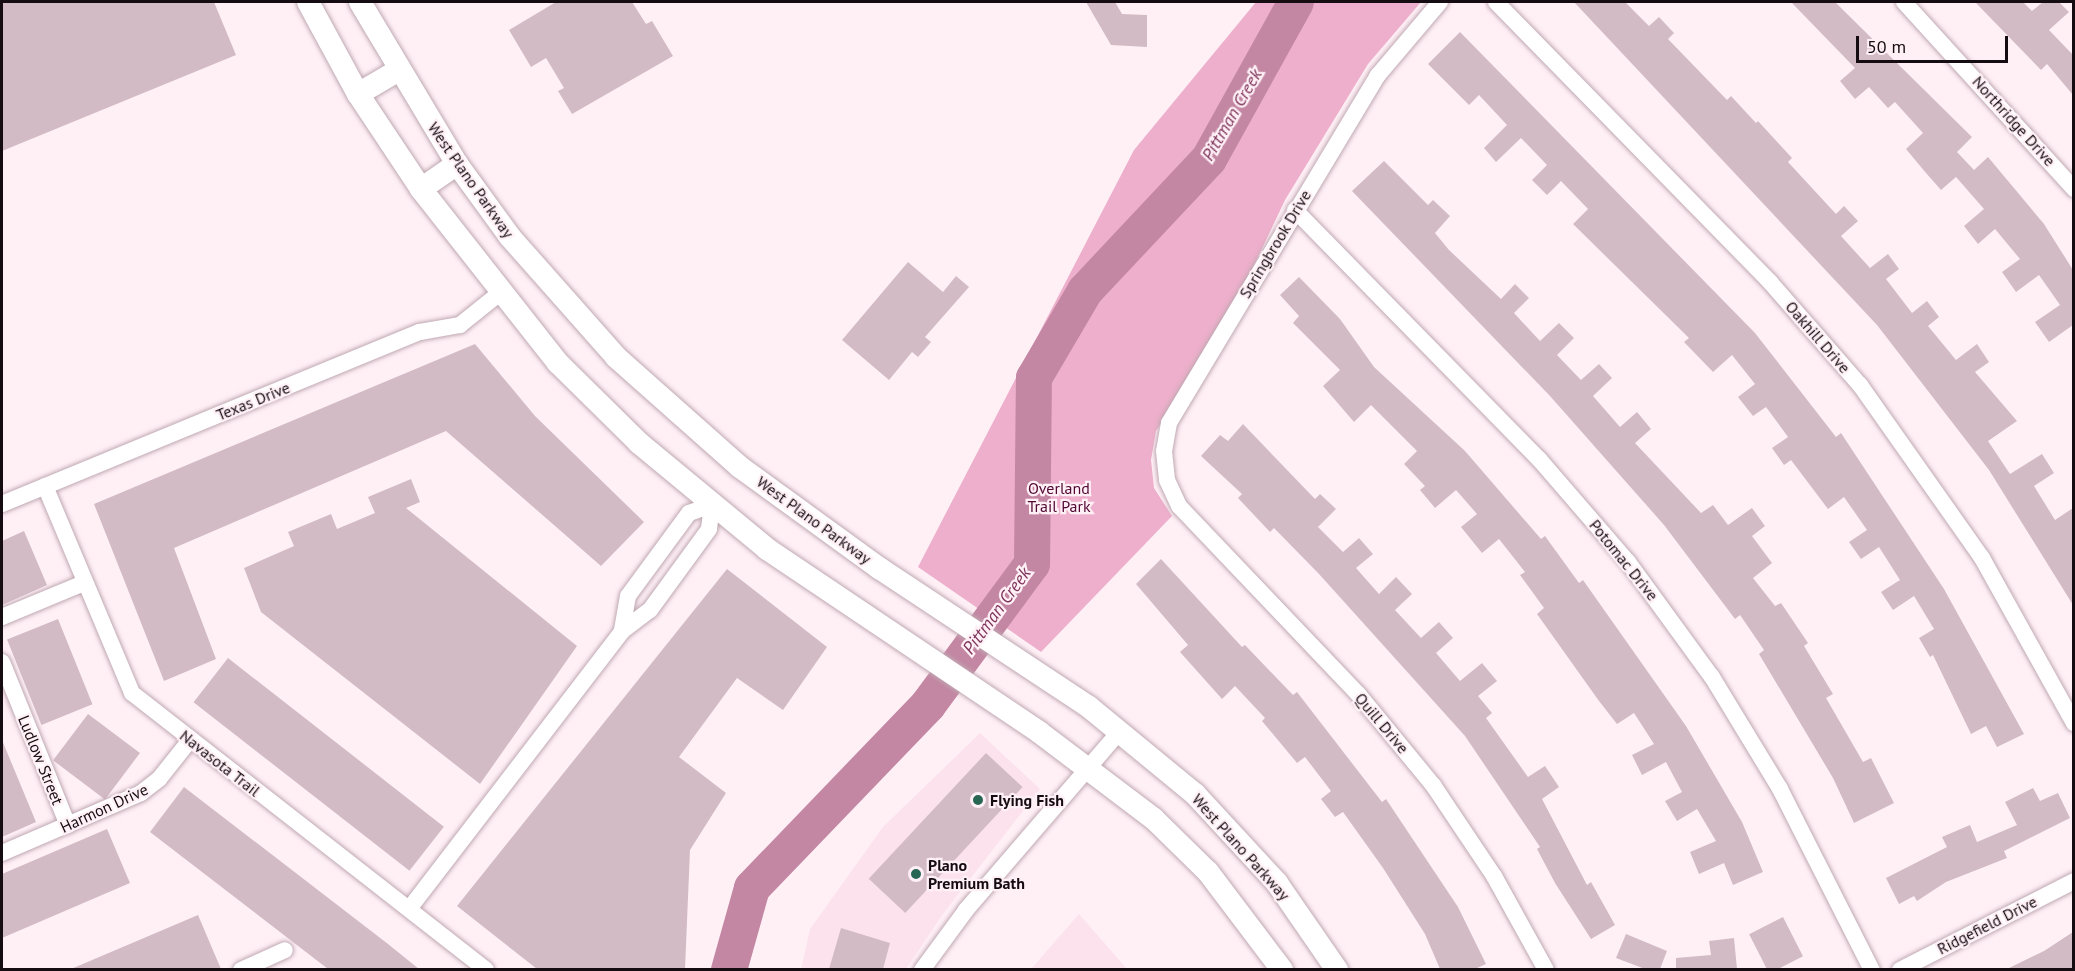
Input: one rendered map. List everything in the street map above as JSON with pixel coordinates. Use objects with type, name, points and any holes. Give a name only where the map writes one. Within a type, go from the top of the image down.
[{"type":"main road","points":[[308,2],[358,94],[421,189],[558,363],[639,443],[712,505],[812,582],[987,695],[1089,769],[1190,853],[1282,969]]},
{"type":"main road","name":"West Plano Parkway","points":[[360,2],[397,71],[457,164],[510,237],[571,306],[679,415],[819,526],[1021,661],[1120,731],[1195,794],[1277,883],[1337,969]]},
{"type":"main road","points":[[358,94],[397,71]]},
{"type":"main road","points":[[421,189],[457,164]]},
{"type":"street","name":"Springbrook Drive","points":[[1179,506],[1167,480],[1164,451],[1169,423],[1378,75],[1440,2]]},
{"type":"street","name":"Oakhill Drive","points":[[1496,2],[1770,282],[1860,385],[1982,558],[2073,723]]},
{"type":"street","name":"Northridge Drive","points":[[1904,2],[2073,189]]},
{"type":"street","name":"Potomac Drive","points":[[1295,210],[1539,459],[1628,562],[1712,677],[1780,789],[1872,969]]},
{"type":"street","name":"Texas Drive","points":[[2,504],[420,332],[460,325],[501,293]]},
{"type":"street","name":"Navasota Trail","points":[[45,486],[127,687],[190,741],[486,969]]},
{"type":"street","points":[[410,909],[622,631],[650,610],[709,529],[712,505],[689,513],[628,596],[622,631]]},
{"type":"street","name":"Quill Drive","points":[[1179,506],[1359,695],[1433,785],[1494,876],[1546,969]]},
{"type":"street","points":[[2,617],[84,583]]},
{"type":"street","name":"Ludlow Street","points":[[2,662],[68,825]]},
{"type":"street","points":[[922,969],[966,910],[1120,731]]},
{"type":"street","name":"Harmon Drive","points":[[2,853],[148,789],[190,741]]},
{"type":"street","name":"Ridgefield Drive","points":[[1900,969],[2073,881]]},
{"type":"street","points":[[241,969],[285,950]]},
{"type":"shaded area","points":[[980,733],[1040,789],[943,914],[906,969],[801,970],[810,929],[883,827]]},
{"type":"shaded area","points":[[1079,914],[1127,969],[1031,969]]},
{"type":"green space","name":"Overland Trail Park","points":[[1256,2],[1421,2],[1368,64],[1285,200],[1221,335],[1156,431],[1151,460],[1154,488],[1172,516],[1041,652],[918,567],[1134,150]]},
{"type":"building","points":[[2,2],[214,2],[236,55],[2,151]]},
{"type":"building","points":[[556,2],[632,2],[646,24],[652,21],[673,56],[572,114],[558,91],[564,88],[546,58],[531,67],[509,30]]},
{"type":"building","points":[[1086,2],[1115,2],[1122,14],[1147,15],[1147,47],[1111,45]]},
{"type":"building","points":[[1574,2],[1625,2],[1649,26],[1659,17],[1674,33],[1668,39],[1727,100],[1731,96],[1756,123],[1758,121],[1792,158],[1788,162],[1836,214],[1844,206],[1858,221],[1841,236],[1870,268],[1888,254],[1899,269],[1886,279],[1912,313],[1927,301],[1939,317],[1928,326],[1956,360],[1977,344],[1989,362],[1975,372],[2017,421],[1988,441],[2010,474],[2042,454],[2054,473],[2034,486],[2055,520],[2073,508],[2073,605],[1989,470],[1877,325]]},
{"type":"building","points":[[1791,2],[1835,2],[1972,137],[1957,152],[1974,170],[1988,157],[2044,224],[2073,270],[2073,325],[2049,342],[2035,322],[2060,305],[2039,275],[2016,292],[2002,272],[2020,259],[1995,229],[1978,244],[1964,226],[1984,209],[1956,177],[1941,190],[1906,149],[1923,133],[1895,102],[1888,108],[1869,87],[1855,99],[1840,81],[1855,68]]},
{"type":"building","points":[[1975,2],[2023,2],[2032,11],[2043,2],[2059,2],[2069,12],[2049,30],[2073,55],[2073,95],[2047,64],[2041,70]]},
{"type":"building","points":[[1460,32],[1755,333],[1836,437],[1841,433],[1944,589],[2024,734],[1997,747],[1986,726],[1971,734],[1933,655],[1930,657],[1919,638],[1934,629],[1914,596],[1893,610],[1881,592],[1900,580],[1879,547],[1861,559],[1849,542],[1867,530],[1844,497],[1828,509],[1791,460],[1784,465],[1772,448],[1788,437],[1766,407],[1753,416],[1738,397],[1755,384],[1732,355],[1713,372],[1684,342],[1689,338],[1573,224],[1588,209],[1561,181],[1547,195],[1532,180],[1547,165],[1521,138],[1496,162],[1484,148],[1507,125],[1479,95],[1469,105],[1428,64]]},
{"type":"building","points":[[1384,161],[1428,205],[1433,200],[1450,216],[1435,233],[1449,250],[1501,299],[1515,284],[1529,298],[1514,313],[1540,341],[1559,323],[1574,338],[1557,355],[1581,380],[1599,364],[1612,378],[1593,396],[1620,427],[1637,412],[1651,429],[1635,443],[1701,513],[1713,505],[1728,525],[1752,508],[1765,526],[1752,536],[1772,563],[1753,578],[1775,606],[1781,603],[1808,643],[1804,646],[1833,694],[1826,698],[1863,762],[1871,758],[1894,803],[1854,823],[1833,778],[1759,654],[1764,650],[1740,615],[1735,619],[1664,525],[1550,396],[1352,191]]},
{"type":"building","points":[[908,262],[943,292],[956,276],[969,287],[925,337],[931,342],[918,357],[912,352],[889,380],[842,340]]},
{"type":"building","points":[[1299,277],[1340,319],[1374,367],[1465,451],[1541,539],[1545,536],[1579,583],[1583,580],[1686,726],[1742,822],[1763,872],[1733,885],[1724,863],[1699,874],[1690,852],[1716,841],[1697,809],[1677,821],[1665,801],[1682,792],[1666,762],[1642,775],[1632,755],[1654,744],[1634,713],[1617,724],[1537,614],[1544,608],[1520,575],[1525,572],[1499,539],[1482,553],[1461,527],[1477,514],[1456,490],[1435,508],[1420,490],[1425,486],[1404,464],[1417,451],[1371,405],[1354,422],[1323,386],[1340,370],[1293,323],[1299,316],[1280,295]]},
{"type":"building","points":[[475,344],[535,416],[644,522],[601,566],[446,431],[174,548],[216,659],[164,681],[94,504]]},
{"type":"building","points":[[1243,424],[1315,499],[1320,494],[1336,509],[1318,527],[1343,552],[1359,538],[1373,554],[1356,568],[1379,594],[1396,577],[1412,594],[1395,610],[1421,638],[1439,622],[1453,638],[1436,653],[1460,681],[1482,663],[1497,681],[1478,696],[1492,713],[1486,718],[1528,777],[1545,766],[1559,787],[1542,799],[1587,885],[1591,882],[1615,925],[1591,939],[1555,883],[1537,849],[1540,847],[1465,736],[1319,574],[1274,528],[1270,532],[1238,498],[1242,494],[1201,456],[1220,435],[1228,441]]},
{"type":"building","points":[[411,479],[420,502],[406,508],[577,646],[480,784],[261,612],[244,568],[294,546],[288,532],[331,514],[337,529],[375,513],[368,497]]},
{"type":"building","points":[[24,531],[47,585],[2,605],[2,541]]},
{"type":"building","points":[[1161,559],[1242,647],[1245,645],[1293,695],[1297,692],[1382,802],[1386,799],[1458,907],[1486,964],[1475,969],[1440,969],[1425,934],[1383,868],[1343,812],[1335,817],[1321,799],[1331,791],[1305,757],[1297,763],[1262,721],[1265,718],[1235,686],[1222,699],[1180,652],[1188,645],[1136,584]]},
{"type":"building","points":[[727,569],[827,647],[783,710],[737,678],[679,757],[726,793],[690,850],[685,969],[537,969],[457,906]]},
{"type":"building","points":[[58,619],[92,704],[41,725],[7,640]]},
{"type":"building","points":[[228,658],[444,827],[409,871],[194,702]]},
{"type":"building","points":[[88,714],[140,753],[105,799],[53,760]]},
{"type":"building","points":[[2,740],[36,822],[2,837]]},
{"type":"building","points":[[986,753],[1023,787],[905,913],[869,879]]},
{"type":"building","points":[[184,787],[419,969],[328,969],[150,832]]},
{"type":"building","points":[[2033,788],[2040,801],[2058,793],[2070,818],[2004,851],[2007,858],[1946,882],[1917,901],[1914,896],[1899,904],[1886,878],[1947,847],[1942,837],[1970,825],[1977,842],[2017,825],[2005,802]]},
{"type":"building","points":[[107,829],[130,883],[2,938],[2,874]]},
{"type":"building","points":[[198,915],[221,969],[71,969]]},
{"type":"building","points":[[1783,917],[1803,956],[1776,970],[1767,970],[1749,934]]},
{"type":"building","points":[[841,928],[890,943],[883,969],[829,969]]},
{"type":"building","points":[[2073,932],[2073,969],[2007,969],[2044,951]]},
{"type":"building","points":[[1626,934],[1667,951],[1660,969],[1645,969],[1616,958]]},
{"type":"building","points":[[1734,938],[1737,969],[1676,969],[1676,958],[1711,955],[1709,941]]},
{"type":"waterway","name":"Pittman Creek","points":[[729,970],[752,888],[928,705],[1032,564],[1034,378],[1085,291],[1209,159],[1296,2]]},
{"type":"place","name":"Flying Fish","points":[[978,800]]},
{"type":"place","name":"Plano Premium Bath","points":[[916,874]]}]
